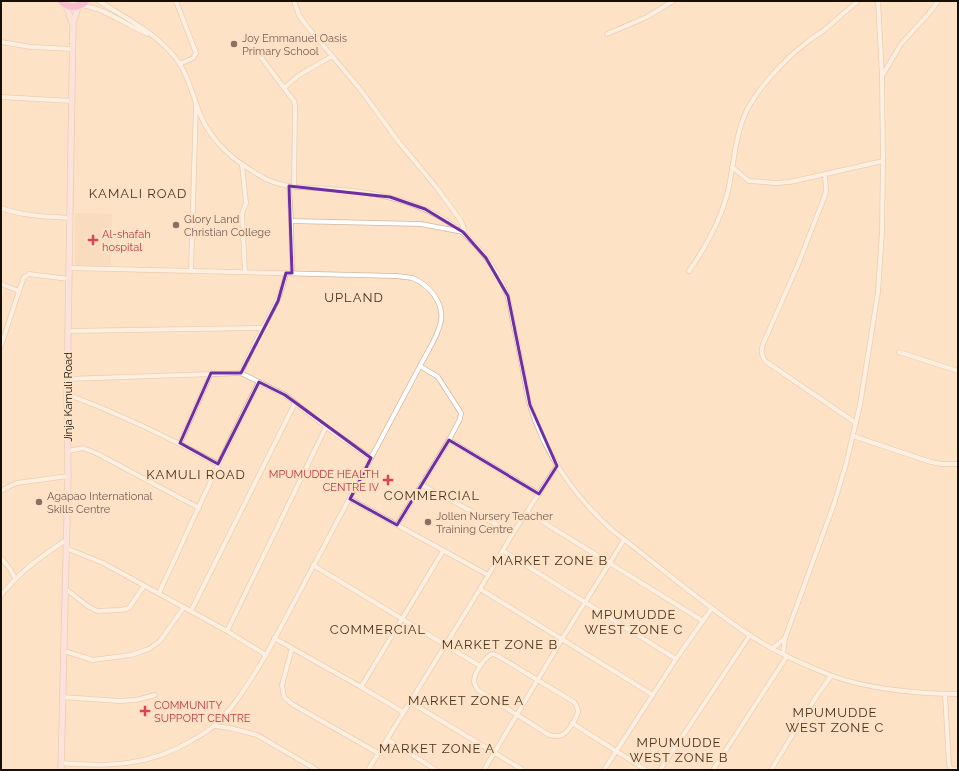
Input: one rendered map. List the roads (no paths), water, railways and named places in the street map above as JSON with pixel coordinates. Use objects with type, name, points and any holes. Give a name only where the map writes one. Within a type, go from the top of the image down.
[{"type":"highway","points":[[64,3],[72,7],[81,4]]},
{"type":"main road","name":"Jinja Kamuli Road","points":[[61,770],[68,476],[67,331],[73,49],[72,23],[64,3]]},
{"type":"main road","name":"Jinja Kamuli Road","points":[[72,23],[81,4]]},
{"type":"street","points":[[99,1],[138,24],[167,48],[180,64],[205,126],[220,146],[242,165],[273,182],[291,186],[348,190],[390,197],[407,202],[426,209],[463,232],[486,258],[499,277],[508,296],[530,405],[541,434],[557,466],[600,520],[624,540],[712,608],[750,635],[785,655],[831,676],[894,690],[958,694]]},
{"type":"street","points":[[176,1],[196,53],[193,58],[180,64]]},
{"type":"street","points":[[294,1],[299,15],[306,25],[360,89],[398,141],[438,188],[463,225],[463,232]]},
{"type":"street","points":[[607,34],[647,17],[673,1]]},
{"type":"street","points":[[689,271],[708,243],[717,225],[727,195],[743,121],[752,102],[764,84],[776,71],[805,44],[821,33],[858,1]]},
{"type":"street","points":[[713,770],[785,655],[785,638],[834,504],[856,423],[878,292],[882,232],[882,76],[878,1]]},
{"type":"street","points":[[882,76],[901,44],[931,11],[938,1]]},
{"type":"street","points":[[81,4],[102,11],[135,29],[151,35]]},
{"type":"street","points":[[246,37],[294,101],[295,106],[291,186],[292,273]]},
{"type":"street","points":[[1,42],[31,47],[73,49]]},
{"type":"street","points":[[284,88],[298,76],[332,56]]},
{"type":"street","points":[[1,97],[72,101]]},
{"type":"street","points":[[191,271],[196,103]]},
{"type":"street","points":[[732,167],[745,178],[755,182],[776,183],[883,161]]},
{"type":"street","points":[[242,165],[246,203],[242,214],[245,272]]},
{"type":"street","points":[[825,174],[826,191],[824,198],[797,267],[761,351],[765,361],[856,423]]},
{"type":"street","points":[[1,208],[21,214],[70,218]]},
{"type":"street","points":[[291,221],[421,224],[463,232]]},
{"type":"street","points":[[61,763],[118,765],[163,756],[181,748],[215,726],[240,697],[266,655],[313,565],[350,499],[436,335],[441,321],[440,307],[435,296],[426,285],[413,279],[397,276],[69,268]]},
{"type":"street","points":[[241,373],[262,328],[281,294],[286,273]]},
{"type":"street","points":[[1,346],[24,277],[29,274],[69,279]]},
{"type":"street","points":[[1,284],[19,291]]},
{"type":"street","points":[[67,331],[262,328]]},
{"type":"street","points":[[899,352],[958,371]]},
{"type":"street","points":[[397,525],[449,440],[460,419],[461,413],[438,377],[420,366]]},
{"type":"street","points":[[180,443],[211,373]]},
{"type":"street","points":[[67,379],[241,373],[285,395],[326,427],[371,458]]},
{"type":"street","points":[[159,593],[218,464],[259,382]]},
{"type":"street","points":[[67,394],[110,411],[180,443],[218,464]]},
{"type":"street","points":[[191,611],[295,403]]},
{"type":"street","points":[[227,631],[326,427]]},
{"type":"street","points":[[853,436],[931,462],[941,464],[958,464]]},
{"type":"street","points":[[449,440],[539,494]]},
{"type":"street","points":[[68,451],[83,448],[98,454],[199,508]]},
{"type":"street","points":[[368,770],[513,533],[557,466]]},
{"type":"street","points":[[1,492],[17,483],[68,476]]},
{"type":"street","points":[[422,485],[513,533]]},
{"type":"street","points":[[350,499],[488,576]]},
{"type":"street","points":[[527,512],[702,621]]},
{"type":"street","points":[[1,595],[15,578],[31,564],[66,540]]},
{"type":"street","points":[[484,770],[537,679],[624,540]]},
{"type":"street","points":[[66,548],[103,563],[227,631],[266,655]]},
{"type":"street","points":[[361,687],[443,551]]},
{"type":"street","points":[[502,551],[676,659]]},
{"type":"street","points":[[1,558],[15,578]]},
{"type":"street","points":[[313,565],[480,666]]},
{"type":"street","points":[[66,589],[91,609],[97,611],[121,610],[129,608],[144,586]]},
{"type":"street","points":[[480,589],[653,695]]},
{"type":"street","points":[[64,651],[93,660],[130,655],[149,649],[160,641],[184,607]]},
{"type":"street","points":[[604,770],[676,659],[712,608]]},
{"type":"street","points":[[660,770],[750,635]]},
{"type":"street","points":[[274,638],[403,712]]},
{"type":"street","points":[[773,648],[785,638]]},
{"type":"street","points":[[292,648],[282,685],[284,697],[292,704],[378,753]]},
{"type":"street","points":[[493,654],[537,679],[574,702],[578,707],[578,712],[572,723],[561,736],[556,737],[549,735],[478,690],[474,678],[480,666],[489,655],[493,654]]},
{"type":"street","points":[[771,770],[814,700],[831,676]]},
{"type":"street","points":[[945,694],[949,765],[952,770],[958,769]]},
{"type":"street","points":[[62,697],[118,701],[136,700],[155,695]]},
{"type":"street","points":[[410,702],[523,770]]},
{"type":"street","points":[[572,723],[646,770]]},
{"type":"street","points":[[215,726],[230,728],[257,736],[317,770]]},
{"type":"street","points":[[387,739],[436,770]]},
{"type":"place","name":"Joy Emmanuel Oasis Primary School","points":[[234,44]]},
{"type":"place","name":"Glory Land Christian College","points":[[176,225]]},
{"type":"place","name":"Al-shafah hospital","points":[[93,240]]},
{"type":"place","name":"MPUMUDDE HEALTH CENTRE IV","points":[[388,480]]},
{"type":"place","name":"Agapao International Skills Centre","points":[[39,502]]},
{"type":"place","name":"Jollen Nursery Teacher Training Centre","points":[[428,522]]},
{"type":"place","name":"COMMUNITY SUPPORT CENTRE","points":[[145,711]]},
{"type":"district","name":"KAMALI ROAD","points":[[138,193]]},
{"type":"district","name":"UPLAND","points":[[354,297]]},
{"type":"district","name":"KAMULI ROAD","points":[[196,474]]},
{"type":"district","name":"COMMERCIAL","points":[[432,495]]},
{"type":"district","name":"MARKET ZONE B","points":[[550,560]]},
{"type":"district","name":"MPUMUDDE WEST ZONE C","points":[[634,622]]},
{"type":"district","name":"COMMERCIAL","points":[[378,629]]},
{"type":"district","name":"MARKET ZONE B","points":[[500,644]]},
{"type":"district","name":"MARKET ZONE A","points":[[466,700]]},
{"type":"district","name":"MPUMUDDE WEST ZONE C","points":[[835,720]]},
{"type":"district","name":"MARKET ZONE A","points":[[437,748]]},
{"type":"district","name":"MPUMUDDE WEST ZONE B","points":[[679,750]]}]
